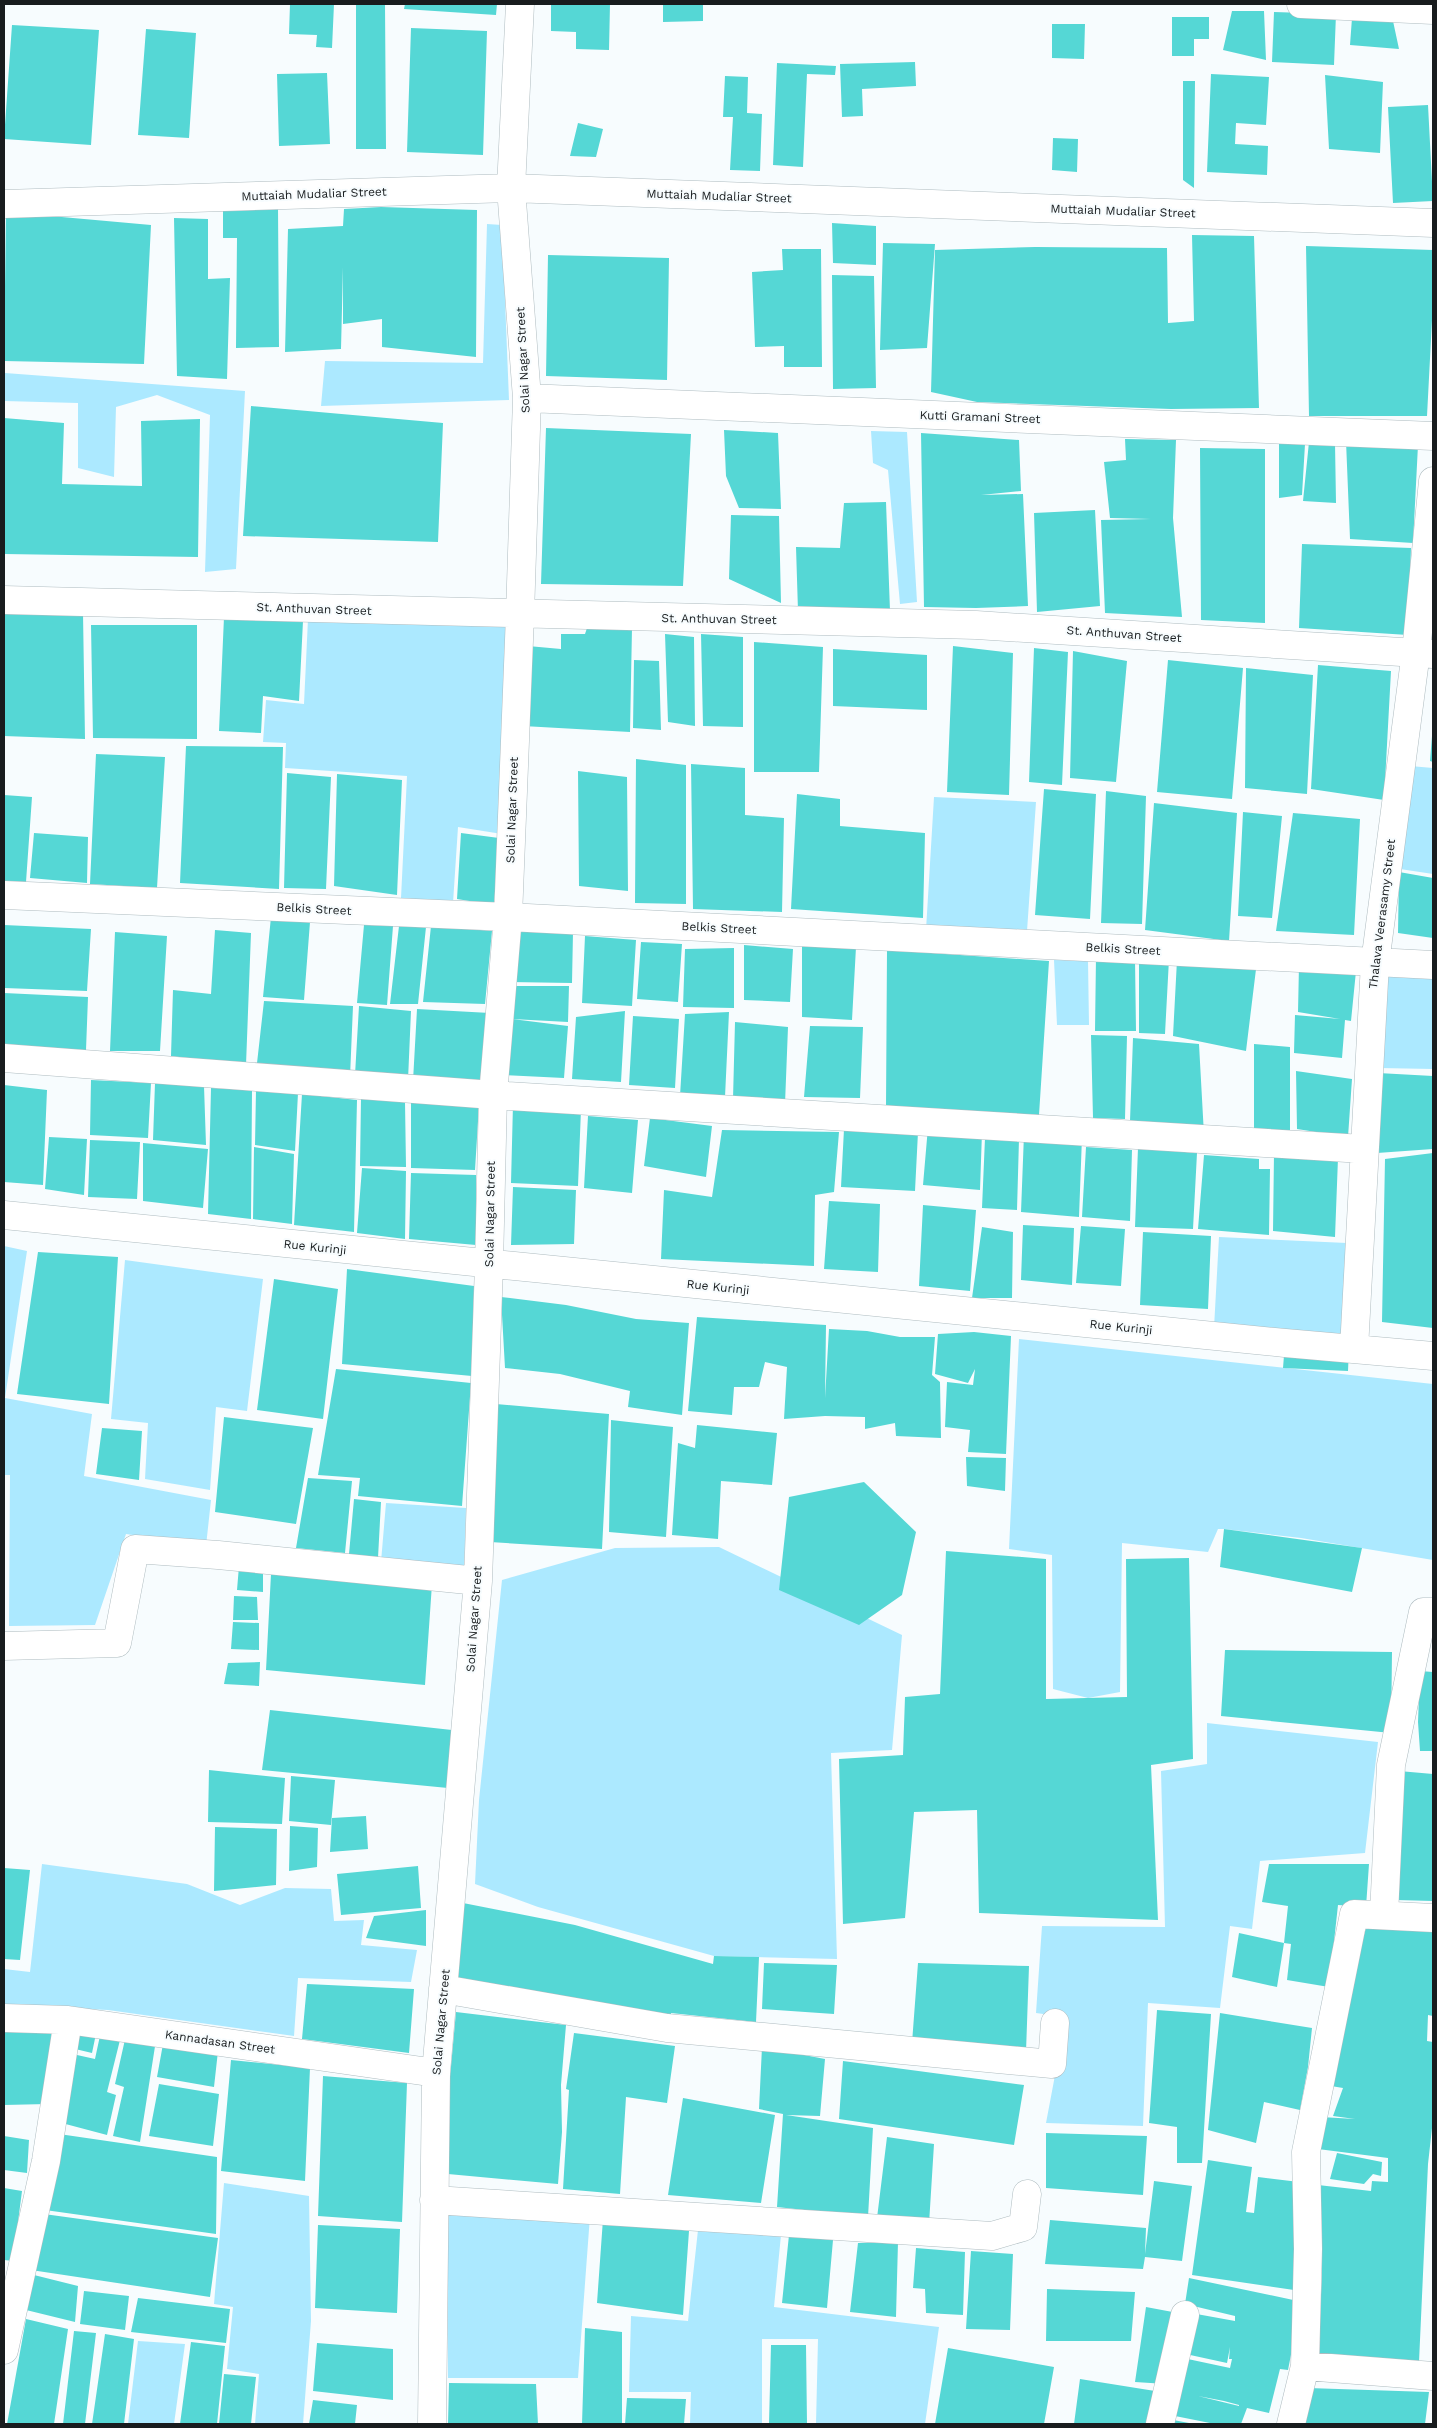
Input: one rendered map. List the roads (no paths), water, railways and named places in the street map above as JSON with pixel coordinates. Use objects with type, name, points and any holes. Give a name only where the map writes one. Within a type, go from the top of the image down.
[{"type":"street","name":"Solai Nagar Street","points":[[432,2424],[436,2074],[478,1581],[493,1095],[508,917],[520,615],[527,398],[511,188],[520,4]]},
{"type":"street","points":[[1301,4],[1433,10]]},
{"type":"street","name":"Muttaiah Mudaliar Street","points":[[4,204],[511,188],[1433,223]]},
{"type":"street","name":"Kutti Gramani Street","points":[[527,398],[1433,436]]},
{"type":"street","name":"Thalava Veerasamy Street","points":[[1354,1349],[1374,963],[1424,653],[1433,481]]},
{"type":"street","name":"St. Anthuvan Street","points":[[4,600],[520,615],[976,625],[1424,653]]},
{"type":"street","name":"Belkis Street","points":[[4,895],[508,917],[1433,965]]},
{"type":"street","points":[[4,1058],[493,1095],[1363,1149]]},
{"type":"street","name":"Rue Kurinji","points":[[4,1215],[489,1265],[1433,1356]]},
{"type":"street","points":[[4,1646],[117,1643],[135,1549],[218,1555],[478,1581]]},
{"type":"street","points":[[1384,1915],[1391,1765],[1424,1612],[1433,1612]]},
{"type":"street","points":[[1291,2424],[1305,2366],[1308,2250],[1306,2152],[1354,1914],[1433,1918]]},
{"type":"street","points":[[443,1989],[668,2028],[1052,2064],[1055,2023]]},
{"type":"street","name":"Kannadasan Street","points":[[4,2018],[68,2020],[436,2074]]},
{"type":"street","points":[[4,2350],[46,2161],[68,2020]]},
{"type":"street","points":[[434,2200],[992,2236],[1023,2227],[1027,2194]]},
{"type":"street","points":[[1160,2424],[1185,2315]]},
{"type":"street","points":[[1305,2366],[1433,2376]]}]
